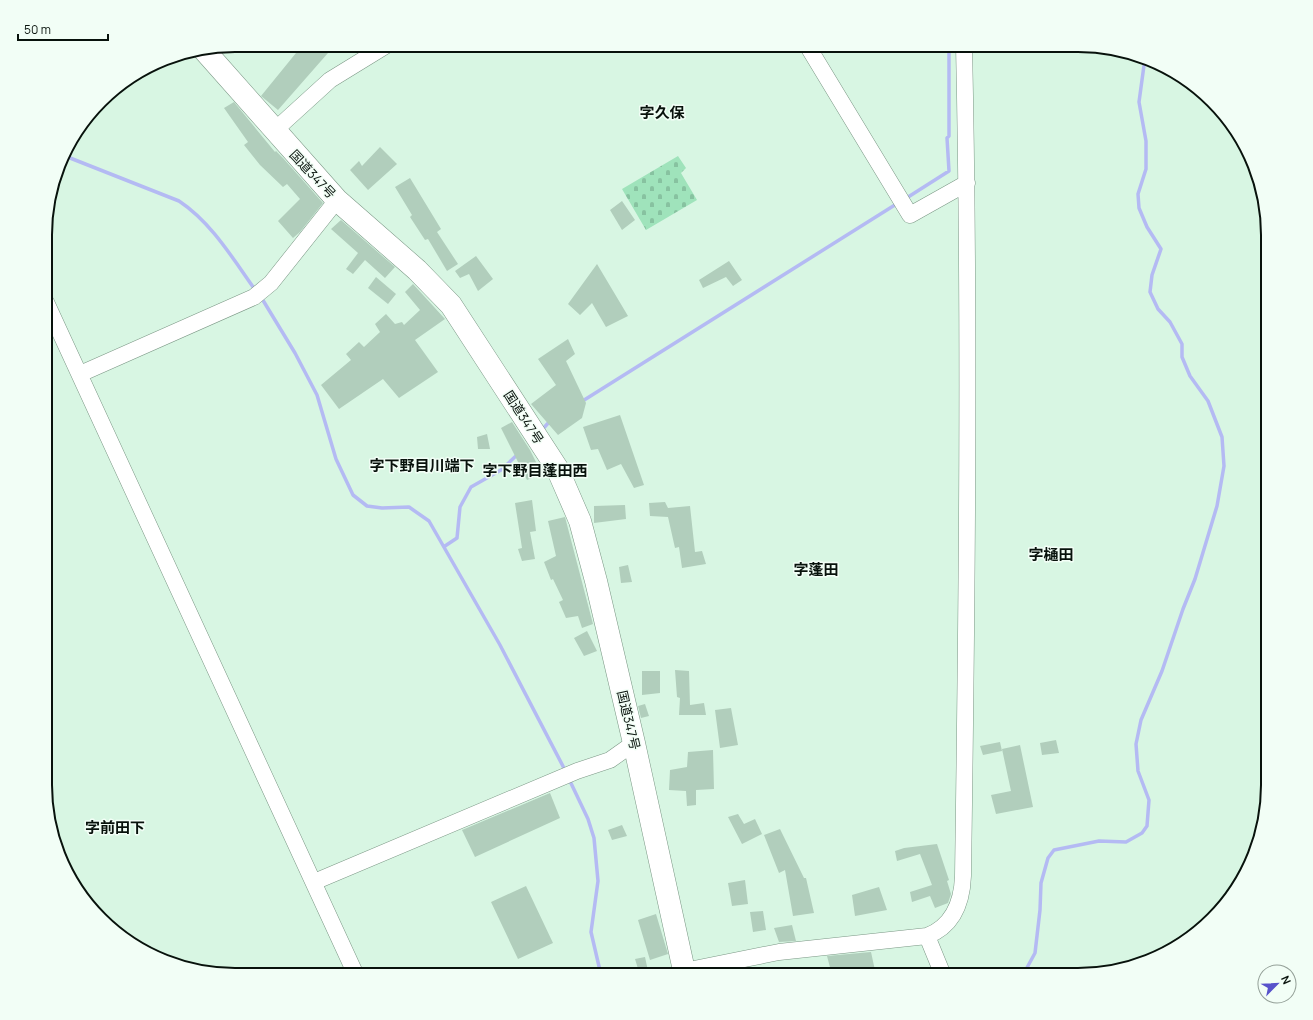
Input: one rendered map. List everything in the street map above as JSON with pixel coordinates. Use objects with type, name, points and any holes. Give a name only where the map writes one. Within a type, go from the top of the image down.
[{"type":"highway","name":"国道347号","points":[[208,55],[274,131],[337,200],[417,270],[451,305],[557,468],[580,521],[634,743],[683,968]]},
{"type":"street","points":[[274,131],[330,80],[375,52]]},
{"type":"street","points":[[810,52],[910,215],[967,183]]},
{"type":"street","points":[[707,968],[779,952],[927,936],[941,930],[950,920],[958,907],[963,889],[967,183],[964,52]]},
{"type":"street","points":[[80,374],[258,293],[271,283],[296,254],[337,200]]},
{"type":"street","points":[[52,315],[353,968]]},
{"type":"street","points":[[314,882],[577,771],[610,760],[634,743]]},
{"type":"street","points":[[927,936],[940,968]]},
{"type":"green space","points":[[678,156],[686,168],[681,173],[697,200],[646,230],[622,189]]},
{"type":"building","points":[[295,52],[329,52],[278,110],[261,96],[296,53]]},
{"type":"building","points":[[234,102],[275,152],[276,151],[283,158],[323,203],[300,232],[293,238],[278,221],[300,199],[287,184],[283,187],[260,165],[244,145],[248,142],[224,108]]},
{"type":"building","points":[[380,147],[397,164],[368,190],[350,170],[359,161],[362,166]]},
{"type":"building","points":[[410,178],[441,229],[437,232],[458,264],[447,271],[428,239],[425,240],[410,217],[412,215],[395,187]]},
{"type":"building","points":[[622,201],[635,220],[622,230],[610,210]]},
{"type":"building","points":[[341,220],[395,267],[385,278],[365,260],[353,274],[346,269],[358,253],[331,229]]},
{"type":"building","points":[[476,256],[493,279],[478,291],[469,274],[460,278],[455,271]]},
{"type":"building","points":[[729,261],[742,280],[733,286],[726,277],[703,288],[699,280]]},
{"type":"building","points":[[597,264],[628,316],[606,327],[592,303],[580,315],[568,304]]},
{"type":"building","points":[[376,277],[396,294],[388,304],[368,288]]},
{"type":"building","points":[[413,284],[445,319],[415,340],[438,372],[399,398],[383,379],[339,409],[321,385],[351,360],[346,354],[359,342],[364,347],[380,332],[375,324],[386,314],[395,324],[402,322],[404,325],[420,310],[405,292]]},
{"type":"building","points":[[568,339],[575,354],[566,361],[586,403],[582,418],[558,435],[531,404],[556,385],[538,359]]},
{"type":"building","points":[[620,415],[644,485],[634,488],[621,464],[607,470],[598,449],[591,450],[583,427]]},
{"type":"building","points":[[512,422],[530,450],[542,474],[527,480],[501,428]]},
{"type":"building","points":[[487,434],[490,449],[478,449],[477,437]]},
{"type":"building","points":[[532,500],[536,531],[530,532],[535,559],[522,561],[518,549],[522,548],[515,503]]},
{"type":"building","points":[[665,502],[668,508],[690,506],[695,552],[702,551],[706,564],[682,568],[679,547],[675,548],[668,517],[650,516],[649,503]]},
{"type":"building","points":[[625,505],[626,519],[594,523],[594,506]]},
{"type":"building","points":[[565,517],[593,624],[582,628],[578,616],[566,618],[559,602],[563,600],[553,579],[551,580],[544,562],[556,556],[548,521]]},
{"type":"building","points":[[628,565],[632,582],[621,583],[619,567]]},
{"type":"building","points":[[587,631],[597,651],[584,656],[574,638]]},
{"type":"building","points":[[675,670],[689,671],[690,705],[704,703],[706,715],[679,715],[680,698],[677,697]]},
{"type":"building","points":[[642,671],[660,671],[660,693],[642,695]]},
{"type":"building","points":[[645,704],[649,716],[641,718],[638,706]]},
{"type":"building","points":[[731,708],[738,745],[720,748],[715,710]]},
{"type":"building","points":[[1056,740],[1059,753],[1042,755],[1040,743]]},
{"type":"building","points":[[1000,742],[1002,751],[983,755],[980,746]]},
{"type":"building","points":[[1020,745],[1033,807],[996,814],[991,795],[1011,791],[1002,749]]},
{"type":"building","points":[[713,750],[714,789],[696,790],[696,805],[687,806],[686,791],[669,790],[670,770],[687,767],[688,752]]},
{"type":"building","points":[[550,793],[560,818],[475,857],[462,830]]},
{"type":"building","points":[[738,814],[744,824],[755,819],[762,834],[742,844],[728,817]]},
{"type":"building","points":[[622,825],[627,836],[612,840],[608,830]]},
{"type":"building","points":[[780,829],[804,878],[806,878],[814,913],[793,916],[785,870],[779,873],[764,835]]},
{"type":"building","points":[[937,844],[949,880],[947,881],[951,894],[948,903],[935,908],[930,896],[912,902],[910,892],[932,885],[920,854],[897,861],[895,851],[904,848]]},
{"type":"building","points":[[745,880],[748,904],[732,906],[728,883]]},
{"type":"building","points":[[526,886],[553,943],[518,959],[491,902]]},
{"type":"building","points":[[879,887],[887,910],[855,916],[852,895]]},
{"type":"building","points":[[763,911],[766,930],[753,932],[750,912]]},
{"type":"building","points":[[656,914],[668,954],[650,960],[638,920]]},
{"type":"building","points":[[792,925],[796,941],[779,942],[774,928]]},
{"type":"building","points":[[871,952],[874,968],[830,968],[827,956]]},
{"type":"building","points":[[645,957],[647,968],[638,968],[635,959]]},
{"type":"waterway","points":[[905,199],[949,171],[947,138],[949,136],[949,52]]},
{"type":"waterway","points":[[1027,968],[1035,953],[1040,910],[1041,883],[1048,858],[1054,850],[1099,841],[1126,842],[1142,833],[1147,826],[1149,800],[1138,771],[1136,744],[1141,720],[1162,671],[1195,579],[1217,506],[1224,466],[1222,437],[1208,401],[1190,376],[1182,357],[1182,344],[1170,322],[1158,309],[1150,292],[1152,275],[1161,249],[1147,227],[1139,208],[1138,194],[1146,169],[1146,141],[1139,102],[1144,65]]},
{"type":"waterway","points":[[69,158],[179,201],[191,210],[212,231],[256,291]]},
{"type":"waterway","points":[[581,402],[898,203]]},
{"type":"waterway","points":[[261,297],[295,353],[317,395],[336,459],[353,495],[367,506],[382,508],[409,507],[429,521],[500,645],[566,772]]},
{"type":"waterway","points":[[541,431],[550,421]]},
{"type":"waterway","points":[[445,546],[457,538],[460,507],[471,487],[501,470],[518,454]]},
{"type":"waterway","points":[[569,779],[588,819],[594,838],[598,881],[591,932],[599,968]]},
{"type":"district","name":"字久保","points":[[662,112]]},
{"type":"district","name":"字下野目川端下","points":[[422,465]]},
{"type":"district","name":"字下野目蓬田西","points":[[535,470]]},
{"type":"district","name":"字樋田","points":[[1051,554]]},
{"type":"district","name":"字蓬田","points":[[816,569]]},
{"type":"district","name":"字前田下","points":[[115,827]]}]
